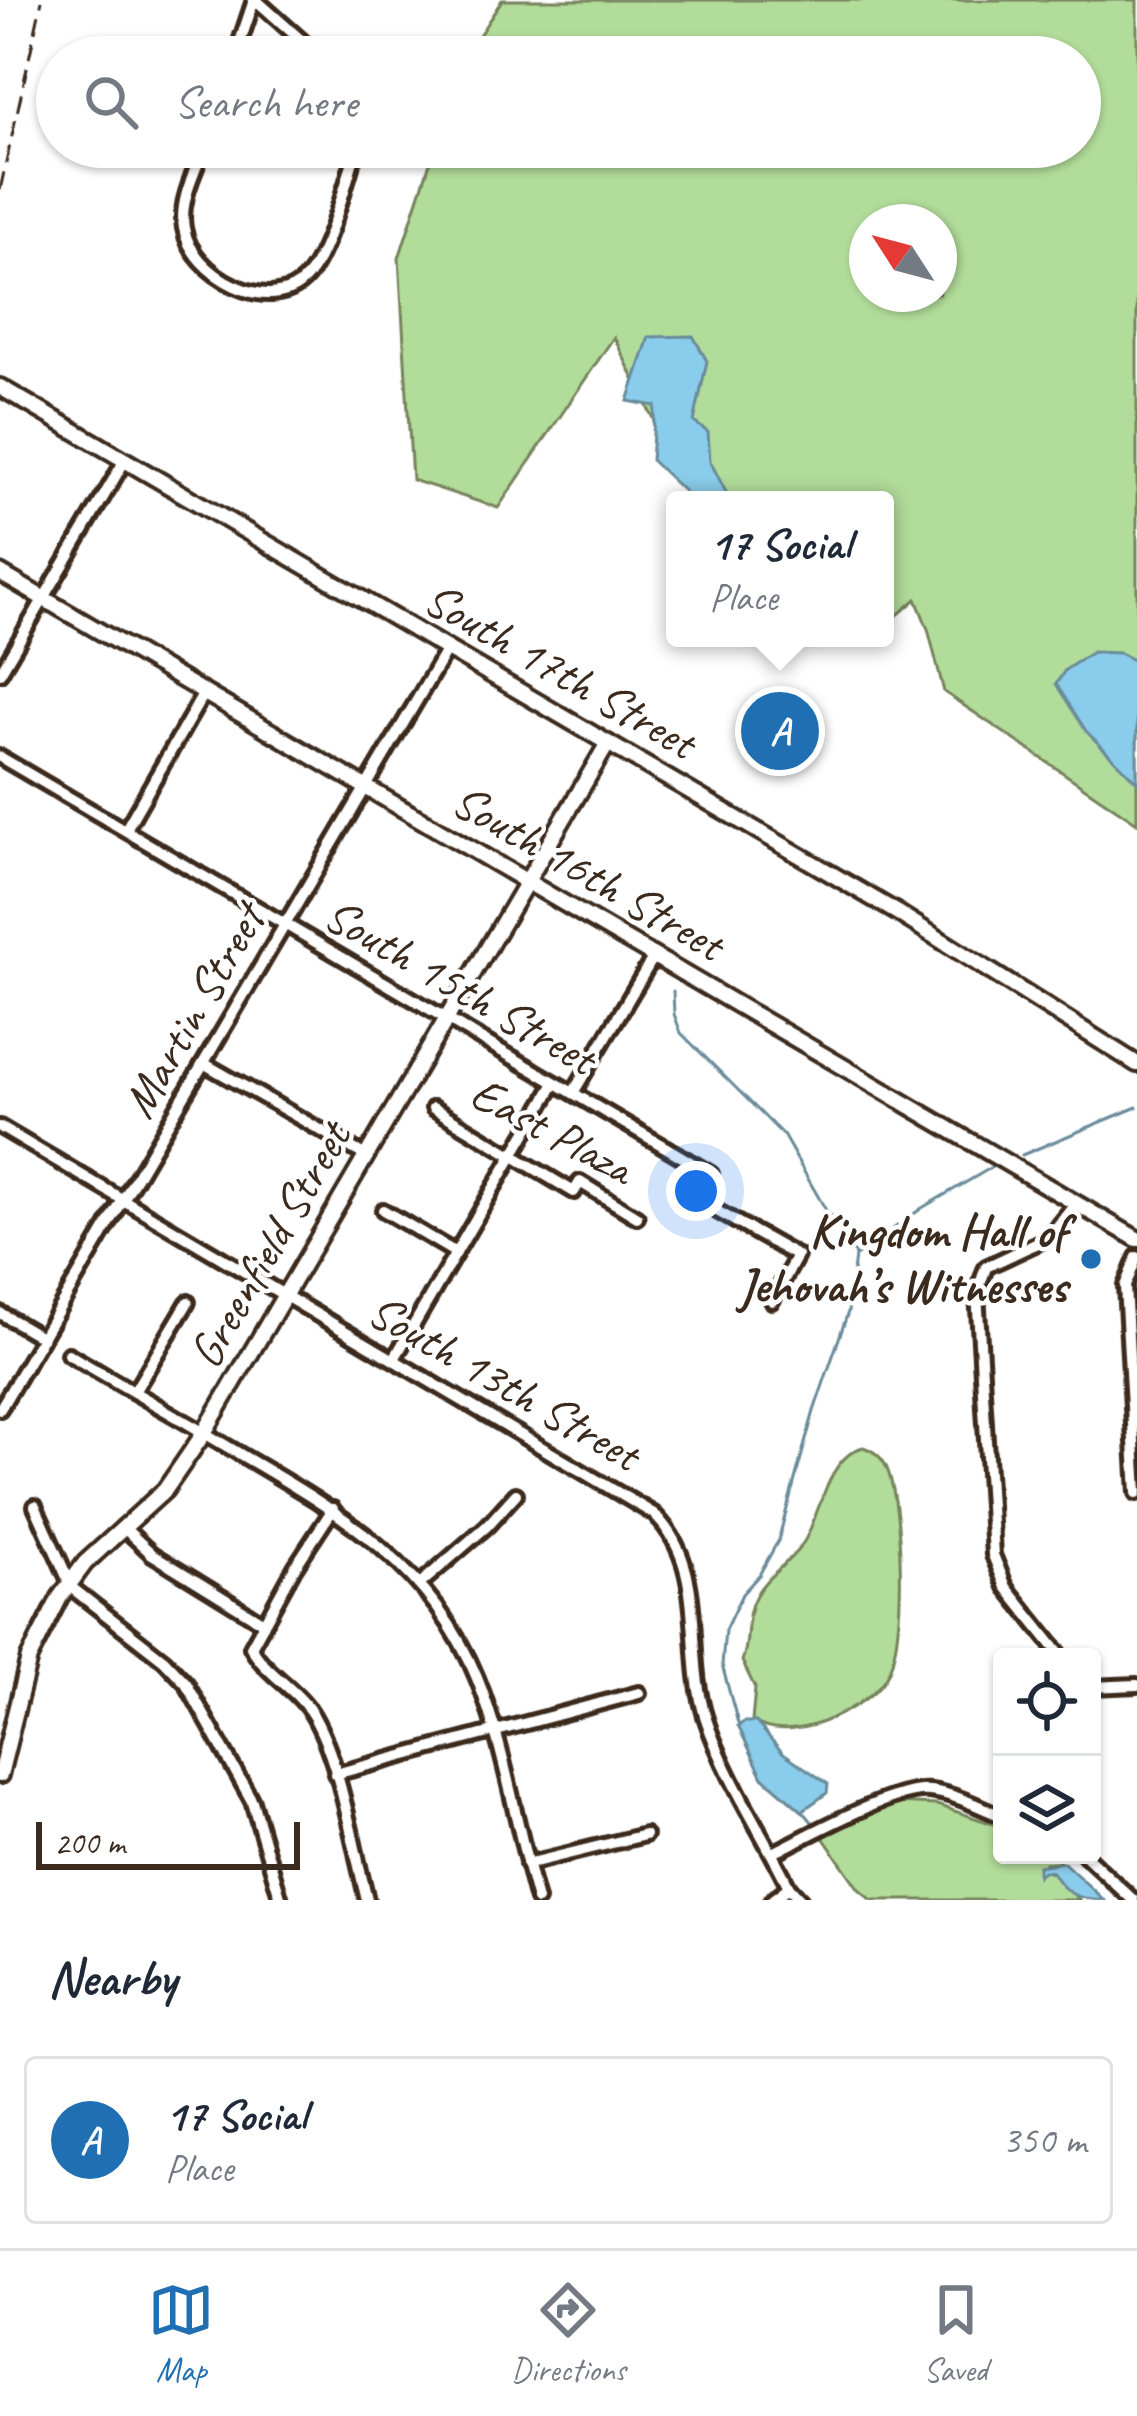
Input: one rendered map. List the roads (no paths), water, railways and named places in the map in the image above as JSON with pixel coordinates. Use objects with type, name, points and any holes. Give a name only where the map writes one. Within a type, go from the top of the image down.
[{"type":"main road","name":"South 17th Street","points":[[0,387],[986,966],[1137,1064]]},
{"type":"main road","name":"South 16th Street","points":[[0,573],[1137,1239]]},
{"type":"main road","name":"Greenfield Street","points":[[0,1775],[6,1732],[46,1619],[85,1563],[165,1490],[204,1433],[608,743]]},
{"type":"street","points":[[242,36],[255,0],[296,36]]},
{"type":"street","points":[[197,168],[183,211],[187,240],[200,259],[230,283],[263,295],[285,292],[310,274],[350,168]]},
{"type":"street","points":[[0,674],[125,460]]},
{"type":"street","name":"Martin Street","points":[[0,1408],[447,649]]},
{"type":"street","points":[[126,829],[204,693]]},
{"type":"street","name":"South 15th Street","points":[[0,757],[711,1174],[692,1197],[797,1256],[772,1301]]},
{"type":"street","points":[[573,1093],[654,956]]},
{"type":"street","points":[[205,1064],[367,1156]]},
{"type":"street","points":[[394,1359],[555,1083]]},
{"type":"street","name":"East Plaza","points":[[433,1108],[574,1192],[580,1182],[637,1216]]},
{"type":"street","name":"South 13th Street","points":[[0,1127],[635,1500],[671,1534],[690,1581],[697,1678],[706,1721],[790,1887],[801,1900]]},
{"type":"street","points":[[1055,1648],[1006,1587],[993,1556],[977,1293],[986,1267],[1048,1238],[1076,1203]]},
{"type":"street","points":[[383,1210],[456,1253]]},
{"type":"street","points":[[1137,1257],[1125,1286],[1137,1493]]},
{"type":"street","points":[[134,1392],[188,1302]]},
{"type":"street","points":[[0,1313],[41,1337]]},
{"type":"street","points":[[68,1354],[333,1508],[385,1547],[420,1584],[478,1680],[537,1900]]},
{"type":"street","points":[[420,1584],[488,1526],[516,1493]]},
{"type":"street","points":[[35,1506],[70,1583],[186,1683],[252,1801],[281,1900]]},
{"type":"street","points":[[333,1508],[262,1622],[252,1651],[312,1714],[335,1774],[367,1900]]},
{"type":"street","points":[[123,1527],[152,1555],[262,1622]]},
{"type":"street","points":[[1101,1687],[1137,1685]]},
{"type":"street","points":[[335,1774],[639,1693]]},
{"type":"street","points":[[772,1853],[915,1791],[934,1791],[993,1813]]},
{"type":"street","points":[[527,1864],[645,1835]]},
{"type":"street","points":[[1095,1864],[1133,1900]]},
{"type":"street","points":[[772,1900],[790,1887]]},
{"type":"water","points":[[693,336],[707,361],[694,422],[708,432],[710,461],[725,491],[684,491],[651,460],[655,406],[628,401],[649,337]]},
{"type":"water","points":[[1092,652],[1119,653],[1137,662],[1137,782],[1086,731],[1056,684],[1065,670]]},
{"type":"water","points":[[756,1722],[782,1752],[828,1784],[827,1793],[802,1811],[763,1777],[738,1726]]},
{"type":"water","points":[[1065,1864],[1104,1900],[1073,1894],[1052,1872],[1038,1876],[1038,1866]]},
{"type":"waterway","points":[[673,991],[681,1033],[783,1135],[827,1212],[848,1236],[855,1256],[848,1312],[778,1541],[742,1594],[725,1630],[722,1665],[739,1727]]},
{"type":"waterway","points":[[1022,1155],[1137,1107]]},
{"type":"waterway","points":[[857,1255],[922,1208],[994,1166]]},
{"type":"waterway","points":[[803,1811],[813,1823]]},
{"type":"railway","points":[[0,190],[42,0]]},
{"type":"place","name":"17 Social","points":[[780,731]]},
{"type":"place","name":"Kingdom Hall of Jehovah’s Witnesses","points":[[1091,1259]]}]
